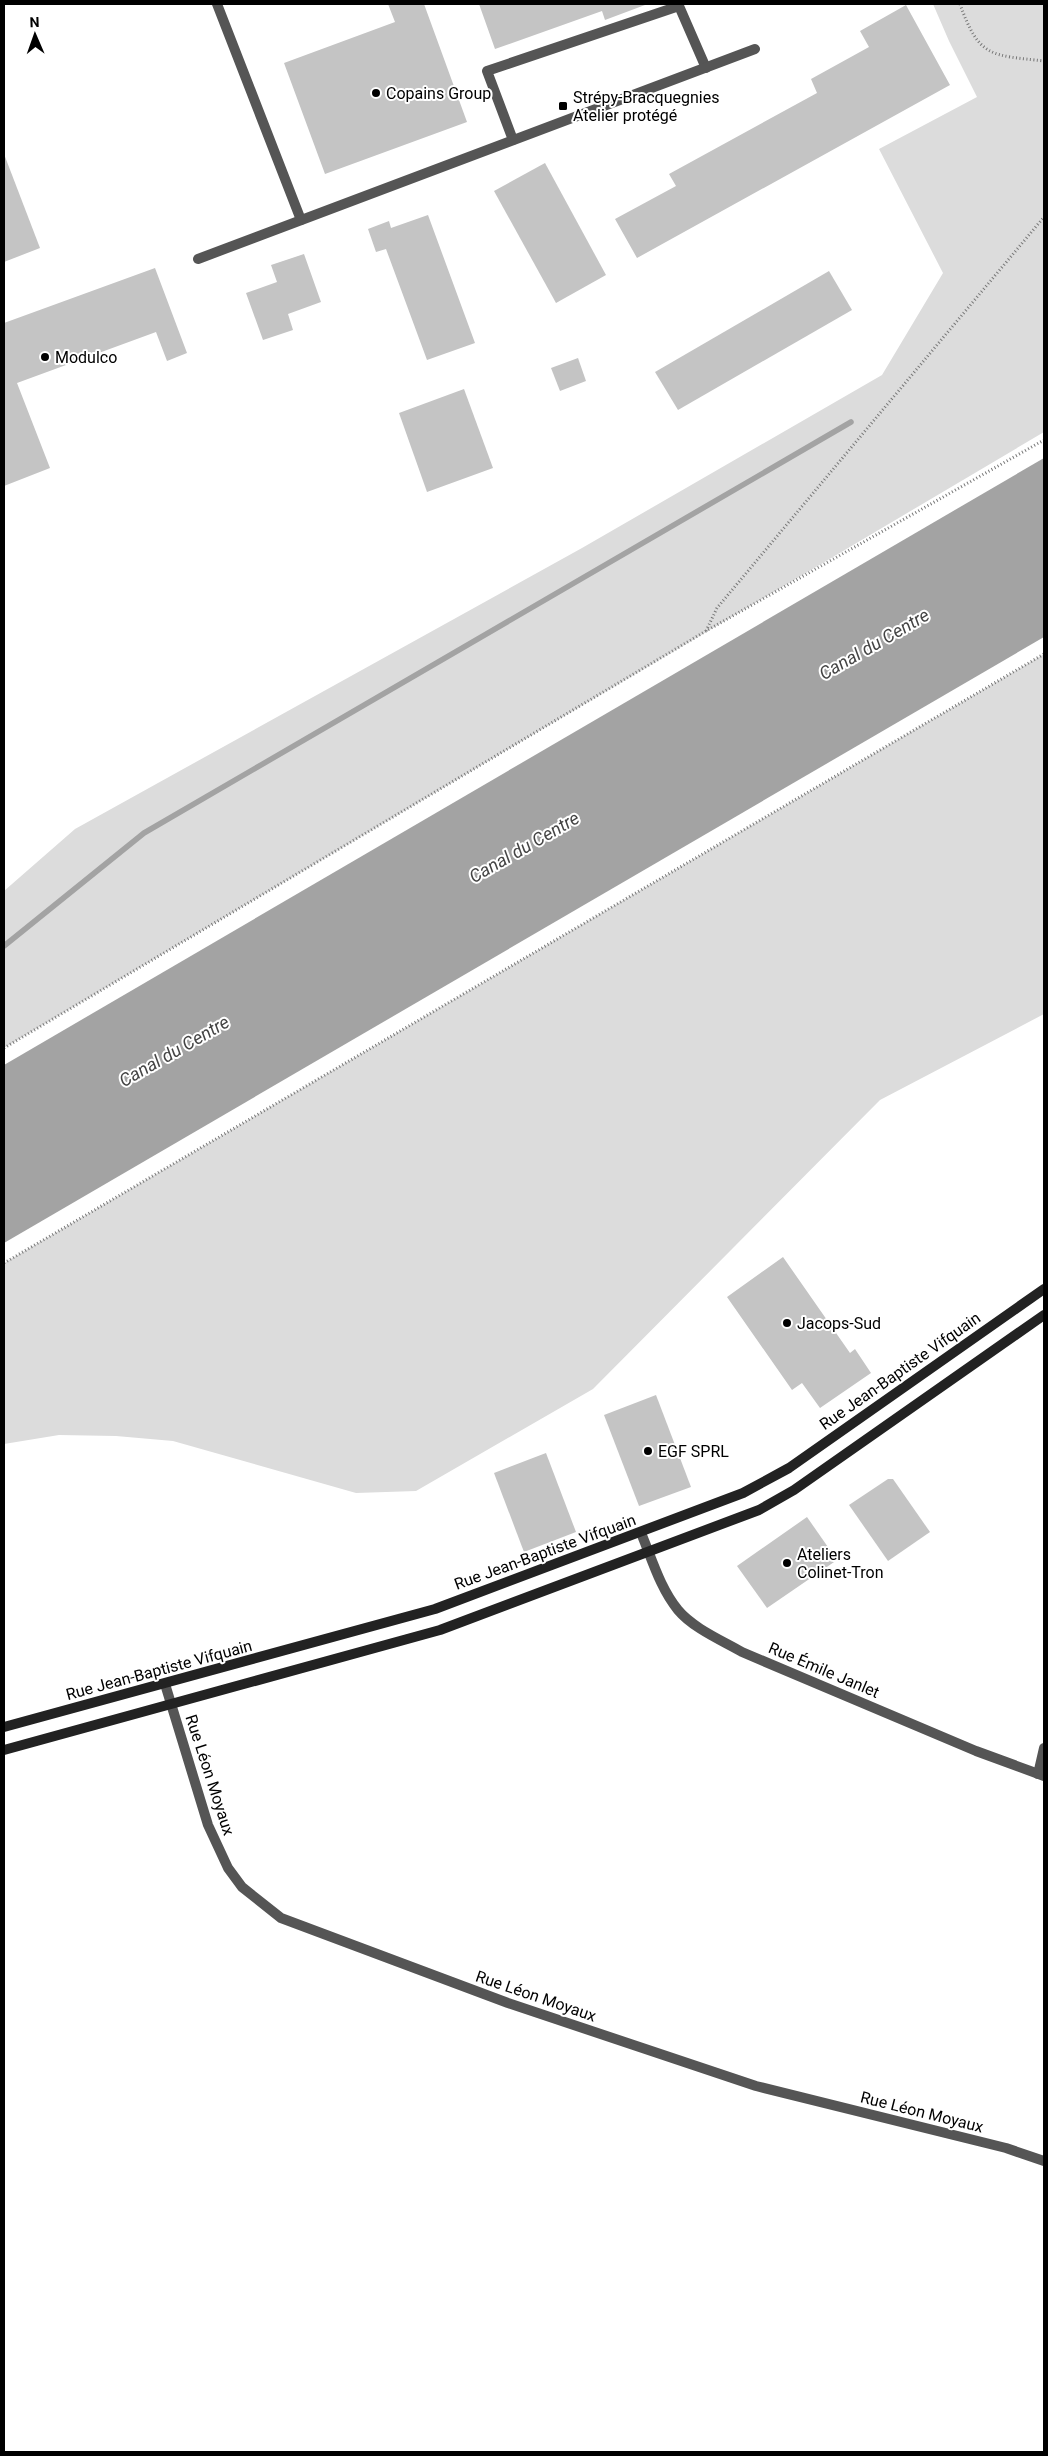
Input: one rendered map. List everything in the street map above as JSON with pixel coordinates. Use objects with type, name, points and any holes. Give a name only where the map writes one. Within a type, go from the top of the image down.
[{"type":"street","points":[[217,4],[301,220]]},
{"type":"street","points":[[513,140],[487,71],[679,6],[706,68]]},
{"type":"street","points":[[198,259],[754,50]]},
{"type":"street","name":"Rue Jean-Baptiste Vifquain","points":[[4,1728],[435,1609],[743,1493],[789,1468],[1044,1289]]},
{"type":"street","points":[[4,1750],[440,1630],[759,1510],[777,1501],[1044,1314]]},
{"type":"street","name":"Rue Émile Janlet","points":[[641,1533],[668,1596],[679,1612],[742,1652],[976,1751],[1041,1775]]},
{"type":"street","name":"Rue Léon Moyaux","points":[[165,1684],[208,1825],[221,1854],[242,1888],[281,1918],[508,2003],[756,2086],[1006,2148],[1044,2161]]},
{"type":"street","points":[[1041,1775],[1044,1748]]},
{"type":"path","points":[[960,4],[971,33],[981,46],[1008,57],[1044,61]]},
{"type":"path","points":[[706,631],[717,608],[1044,218]]},
{"type":"path","points":[[4,1048],[706,631],[1044,440]]},
{"type":"path","points":[[4,1263],[1044,654]]},
{"type":"shaded area","points":[[933,4],[1044,4],[1044,432],[4,1048],[4,891],[75,829],[582,548],[882,375],[943,273],[879,149],[977,97]]},
{"type":"shaded area","points":[[1044,654],[1044,1014],[880,1100],[593,1389],[416,1491],[356,1493],[173,1441],[116,1436],[59,1435],[4,1444],[4,1263]]},
{"type":"water","name":"Canal du Centre","points":[[1044,458],[1044,637],[4,1243],[4,1065]]},
{"type":"building","name":"Copains Group","points":[[388,4],[424,4],[467,122],[325,174],[284,63],[395,22]]},
{"type":"building","points":[[479,4],[645,5],[605,20],[602,11],[495,49]]},
{"type":"building","points":[[906,5],[950,85],[637,258],[615,219],[676,186],[669,174],[817,93],[811,79],[869,47],[860,31]]},
{"type":"building","points":[[4,154],[40,248],[4,262]]},
{"type":"building","points":[[545,163],[606,275],[556,303],[494,191]]},
{"type":"building","points":[[428,215],[475,343],[427,360],[386,249],[376,252],[368,229],[389,221],[391,228]]},
{"type":"building","points":[[304,254],[321,302],[288,314],[293,330],[263,340],[246,293],[277,282],[271,265]]},
{"type":"building","name":"Modulco","points":[[155,268],[187,353],[167,361],[156,332],[17,383],[50,468],[4,486],[4,323]]},
{"type":"building","points":[[829,271],[852,310],[678,410],[655,372]]},
{"type":"building","points":[[578,358],[586,381],[560,391],[551,368]]},
{"type":"building","points":[[464,389],[493,468],[427,492],[399,413]]},
{"type":"building","name":"Jacops-Sud","points":[[783,1257],[850,1353],[855,1349],[871,1373],[820,1408],[802,1383],[792,1390],[727,1297]]},
{"type":"building","name":"EGF SPRL","points":[[656,1395],[691,1487],[639,1506],[604,1415]]},
{"type":"building","points":[[546,1453],[576,1532],[524,1552],[494,1473]]},
{"type":"building","points":[[888,1479],[893,1479],[930,1532],[888,1561],[849,1505]]},
{"type":"building","name":"Ateliers Colinet-Tron","points":[[807,1517],[837,1560],[767,1608],[737,1566]]},
{"type":"waterway","points":[[4,946],[144,833],[851,422]]},
{"type":"place","name":"Copains Group","points":[[376,93]]},
{"type":"place","name":"Strépy-Bracquegnies Atelier protégé","points":[[563,106]]},
{"type":"place","name":"Modulco","points":[[45,357]]},
{"type":"place","name":"Jacops-Sud","points":[[787,1323]]},
{"type":"place","name":"EGF SPRL","points":[[648,1451]]},
{"type":"place","name":"Ateliers Colinet-Tron","points":[[787,1563]]}]
